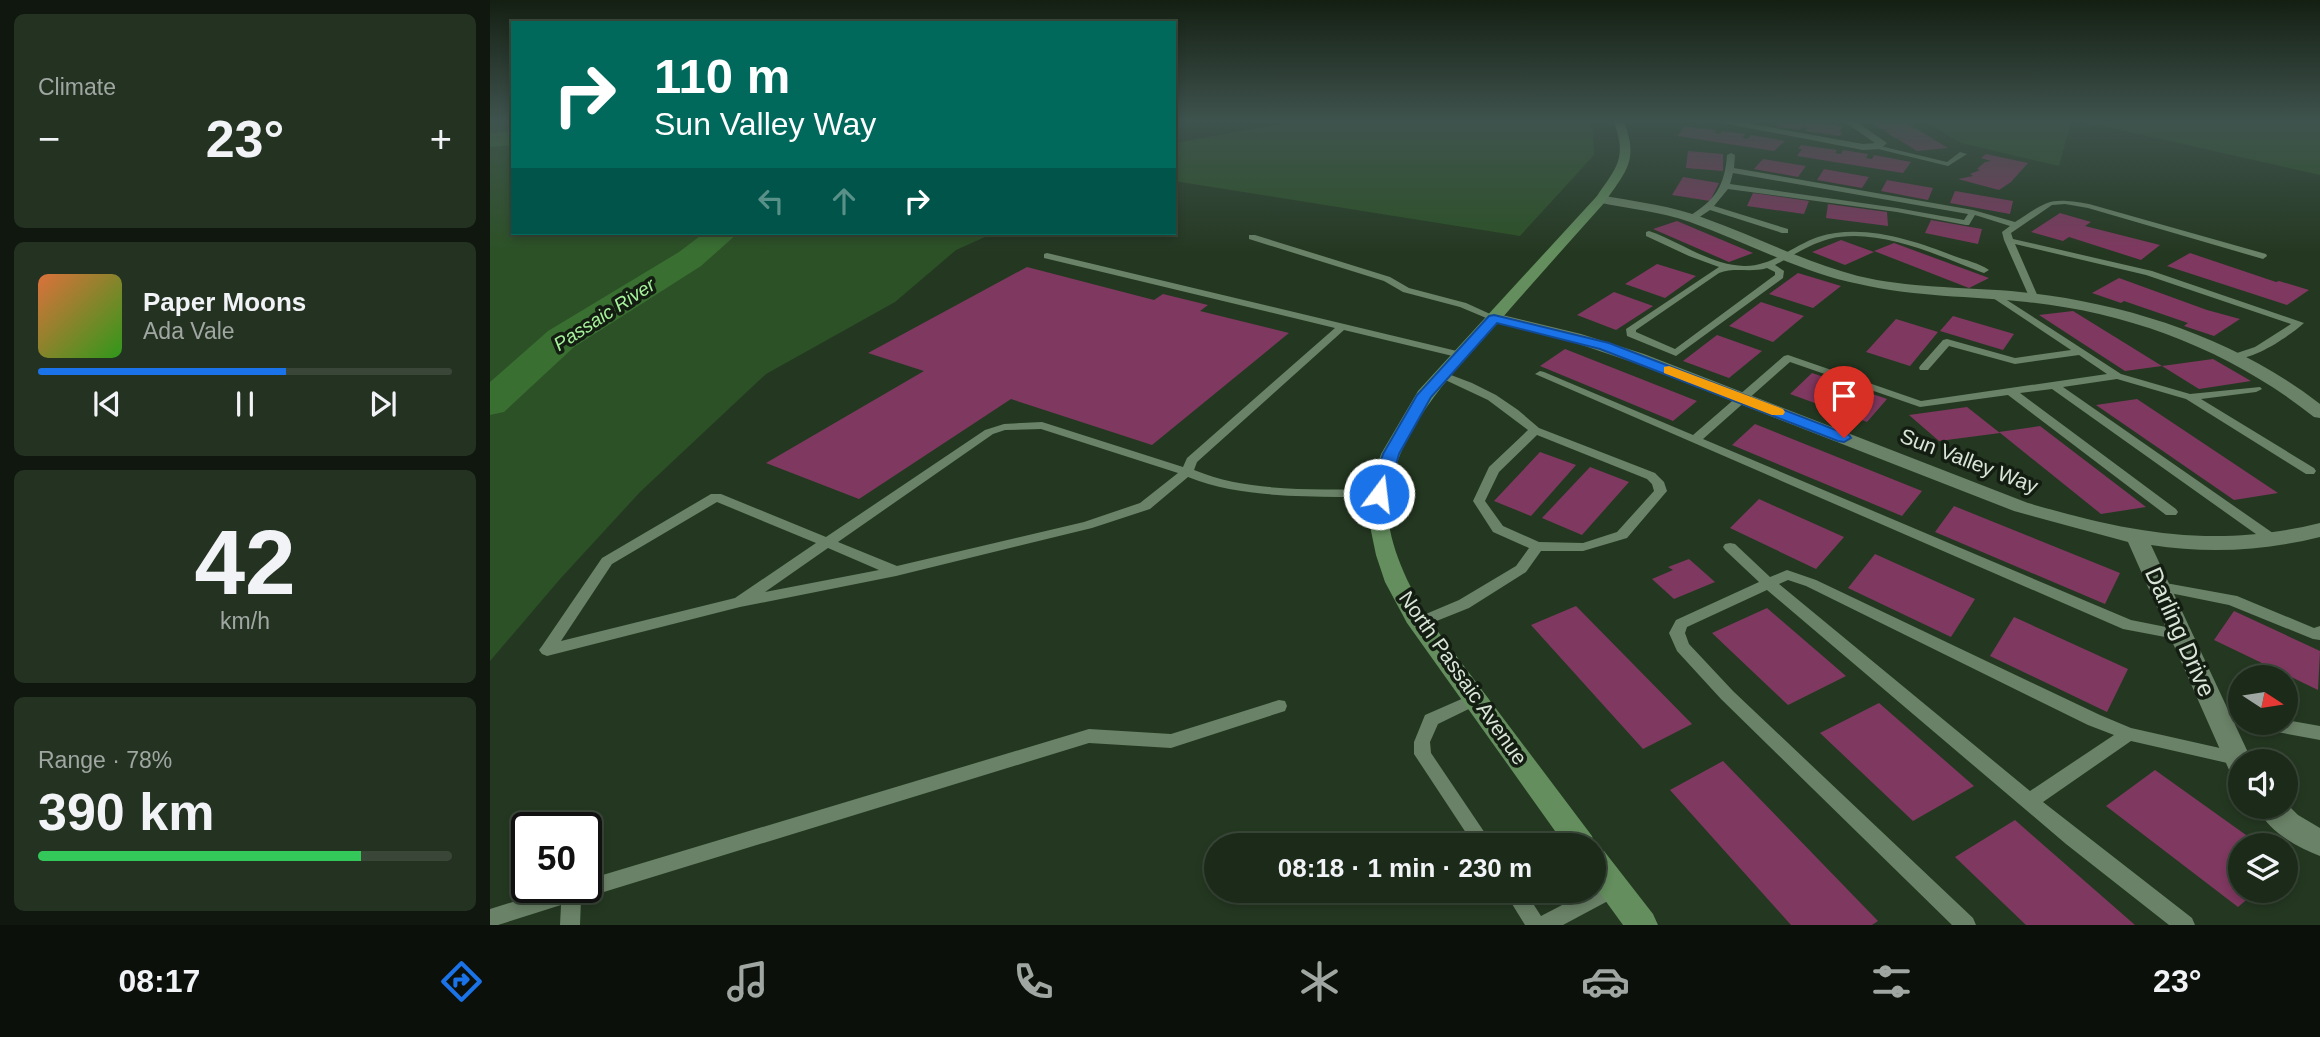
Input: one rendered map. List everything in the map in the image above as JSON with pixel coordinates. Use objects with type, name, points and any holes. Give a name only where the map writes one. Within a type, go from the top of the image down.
[{"type":"main road","name":"North Passaic Avenue","points":[[1573,833],[1419,623],[1396,582],[1387,555],[1379,522],[1379,494],[1391,454],[1424,395],[1601,199],[1623,165]]},
{"type":"main road","points":[[1606,877],[1642,925]]},
{"type":"street","points":[[1601,199],[1692,218],[1827,271],[1887,286],[1936,293],[2034,299],[2095,309],[2153,326],[2235,357],[2286,387],[2320,412]]},
{"type":"street","name":"Sun Valley Way","points":[[1494,318],[1576,337],[1638,358],[2021,507],[2080,525],[2137,538],[2217,545],[2275,541],[2320,530]]},
{"type":"street","name":"Darling Drive","points":[[2137,538],[2181,635],[2228,716]]},
{"type":"street","points":[[2283,819],[2320,843]]},
{"type":"lane","points":[[1692,218],[1712,208],[1726,186],[1731,165]]},
{"type":"lane","points":[[1731,170],[1973,212],[2015,225]]},
{"type":"lane","points":[[1726,186],[1887,208],[1966,223],[1973,212]]},
{"type":"lane","points":[[2034,299],[2006,232],[2050,203],[2065,202],[2089,206],[2263,256]]},
{"type":"lane","points":[[1712,208],[1785,231]]},
{"type":"lane","points":[[1648,233],[1728,267],[1746,269],[1769,265],[1785,254],[1837,235],[1895,238],[1984,270]]},
{"type":"lane","points":[[1252,237],[1336,261],[1387,279],[1406,290],[1462,305],[1494,318]]},
{"type":"lane","points":[[2008,240],[2149,273],[2299,323],[2259,349],[2235,357]]},
{"type":"lane","points":[[1047,256],[1461,355]]},
{"type":"lane","points":[[1728,267],[1716,271],[1631,329],[1636,338],[1676,353],[1780,276],[1779,271],[1769,265]]},
{"type":"lane","points":[[1996,296],[2117,376],[2190,397],[2310,471]]},
{"type":"lane","points":[[896,571],[716,497],[607,561],[547,650],[740,602],[896,571],[1087,525],[1145,506],[1187,472],[1191,461],[1342,327]]},
{"type":"lane","points":[[1924,368],[1947,342],[2015,361],[2080,352]]},
{"type":"lane","points":[[1638,358],[1656,345]]},
{"type":"lane","points":[[1696,439],[1788,358],[1920,404],[2117,376]]},
{"type":"lane","points":[[1540,374],[2127,625],[2181,635]]},
{"type":"lane","points":[[1443,375],[1476,387],[1517,413],[1535,430],[1651,476],[1658,482],[1661,491],[1622,535],[1583,547],[1537,546],[1498,529],[1479,501],[1493,470],[1535,430]]},
{"type":"lane","points":[[2055,386],[2275,541]]},
{"type":"lane","points":[[2190,397],[2256,389]]},
{"type":"lane","points":[[2011,392],[2171,512]]},
{"type":"lane","points":[[740,602],[989,432],[1004,427],[1042,425],[1187,472],[1205,481],[1230,487],[1379,494]]},
{"type":"lane","points":[[1419,623],[1464,604],[1521,569],[1537,546]]},
{"type":"lane","points":[[1730,547],[1767,582],[2030,801],[2185,925]]},
{"type":"lane","points":[[1966,925],[1727,695],[1682,647],[1677,633],[1681,624],[1787,575],[1811,583],[2094,720],[2129,734],[2228,759]]},
{"type":"lane","points":[[2160,586],[2232,600],[2318,635],[2320,631]]},
{"type":"lane","points":[[1473,700],[1431,720],[1422,742],[1423,754],[1475,833]]},
{"type":"lane","points":[[602,884],[1089,736],[1171,741],[1279,706]]},
{"type":"lane","points":[[2298,729],[2320,733]]},
{"type":"lane","points":[[2030,801],[2129,734]]},
{"type":"lane","points":[[1543,925],[1614,888]]},
{"type":"lane","points":[[490,918],[539,903]]},
{"type":"lane","points":[[570,925],[571,903]]},
{"type":"lane","points":[[1522,903],[1536,925]]},
{"type":"green space","points":[[490,165],[511,165],[511,235],[990,235],[956,250],[895,302],[766,374],[640,492],[490,661]]},
{"type":"green space","points":[[1176,165],[1585,165],[1520,236],[1176,181]]},
{"type":"green space","points":[[2276,165],[2320,165],[2320,175]]},
{"type":"building","points":[[1686,165],[1723,165],[1723,171],[1686,168]]},
{"type":"building","points":[[1757,165],[1806,166],[1798,177],[1754,169]]},
{"type":"building","points":[[1854,165],[1909,165],[1903,173]]},
{"type":"building","points":[[1981,165],[2026,165],[2011,182],[1999,190],[1958,179],[1973,176],[1970,174],[1980,170],[1977,169]]},
{"type":"building","points":[[1824,169],[1869,177],[1862,188],[1817,180]]},
{"type":"building","points":[[1683,177],[1719,183],[1710,201],[1672,195]]},
{"type":"building","points":[[1887,180],[1933,188],[1928,200],[1881,191]]},
{"type":"building","points":[[1955,191],[2013,201],[2010,214],[1950,203]]},
{"type":"building","points":[[1753,193],[1809,201],[1804,214],[1747,206]]},
{"type":"building","points":[[1828,204],[1887,212],[1888,226],[1826,218]]},
{"type":"building","points":[[2060,213],[2091,222],[2085,226],[2160,245],[2141,260],[2069,237],[2063,241],[2031,232]]},
{"type":"building","points":[[1931,220],[1982,229],[1978,244],[1925,233]]},
{"type":"building","points":[[1677,221],[1753,253],[1729,262],[1653,229]]},
{"type":"building","points":[[1841,240],[1874,252],[1845,265],[1812,252]]},
{"type":"building","points":[[1894,243],[1989,278],[1969,288],[1874,251]]},
{"type":"building","points":[[2190,253],[2276,282],[2309,290],[2287,305],[2167,266]]},
{"type":"building","points":[[1657,264],[1696,276],[1665,298],[1625,284]]},
{"type":"building","points":[[1027,267],[1154,300],[1163,294],[1208,305],[1200,311],[1289,333],[1152,445],[1011,399],[859,499],[766,463],[924,371],[868,353]]},
{"type":"building","points":[[1798,273],[1841,286],[1813,308],[1769,294]]},
{"type":"building","points":[[2119,278],[2240,319],[2214,336],[2184,326],[2188,323],[2092,293]]},
{"type":"building","points":[[1614,292],[1653,306],[1616,330],[1577,315]]},
{"type":"building","points":[[1761,302],[1804,316],[1773,342],[1729,326]]},
{"type":"building","points":[[2073,311],[2162,366],[2125,371],[2039,315]]},
{"type":"building","points":[[1953,316],[2014,334],[2003,350],[1940,331]]},
{"type":"building","points":[[1896,319],[1938,332],[1910,366],[1866,352]]},
{"type":"building","points":[[1717,335],[1762,351],[1729,378],[1683,361]]},
{"type":"building","points":[[1565,349],[1697,401],[1673,421],[1540,366]]},
{"type":"building","points":[[2213,359],[2251,381],[2199,389],[2162,366]]},
{"type":"building","points":[[1812,373],[1887,399],[1867,422],[1790,394]]},
{"type":"building","points":[[2137,399],[2278,493],[2234,500],[2096,405]]},
{"type":"building","points":[[1967,407],[2000,433],[1939,441],[1909,415]]},
{"type":"building","points":[[1755,424],[1922,491],[1902,516],[1732,445]]},
{"type":"building","points":[[2040,426],[2146,507],[2101,514],[1999,432]]},
{"type":"building","points":[[1540,452],[1576,465],[1531,516],[1494,501]]},
{"type":"building","points":[[1590,467],[1629,482],[1582,535],[1542,518]]},
{"type":"building","points":[[1759,499],[1844,537],[1816,569],[1730,528]]},
{"type":"building","points":[[1954,506],[2120,573],[2105,604],[1935,532]]},
{"type":"building","points":[[1875,554],[1975,599],[1951,637],[1848,588]]},
{"type":"building","points":[[1689,559],[1715,582],[1674,599],[1652,579],[1673,570],[1668,567]]},
{"type":"building","points":[[1576,606],[1692,724],[1643,749],[1531,625]]},
{"type":"building","points":[[1767,608],[1846,676],[1788,705],[1712,633]]},
{"type":"building","points":[[2234,611],[2320,651],[2318,690],[2298,680],[2298,665],[2266,665],[2214,640]]},
{"type":"building","points":[[2014,617],[2128,669],[2107,712],[1990,656]]},
{"type":"building","points":[[1879,703],[1974,786],[1913,821],[1820,733]]},
{"type":"building","points":[[1723,761],[1878,921],[1872,925],[1791,925],[1670,790]]},
{"type":"building","points":[[2155,770],[2243,833],[2228,833],[2228,899],[2106,806]]},
{"type":"building","points":[[2015,820],[2135,925],[2026,925],[1955,857]]},
{"type":"waterway","name":"Passaic River","points":[[490,403],[561,339],[690,259],[720,235]]},
{"type":"slow traffic","points":[[1669,370],[1778,412]]},
{"type":"route","points":[[1379,494],[1391,454],[1424,395],[1494,318],[1605,346],[1844,438]]}]
